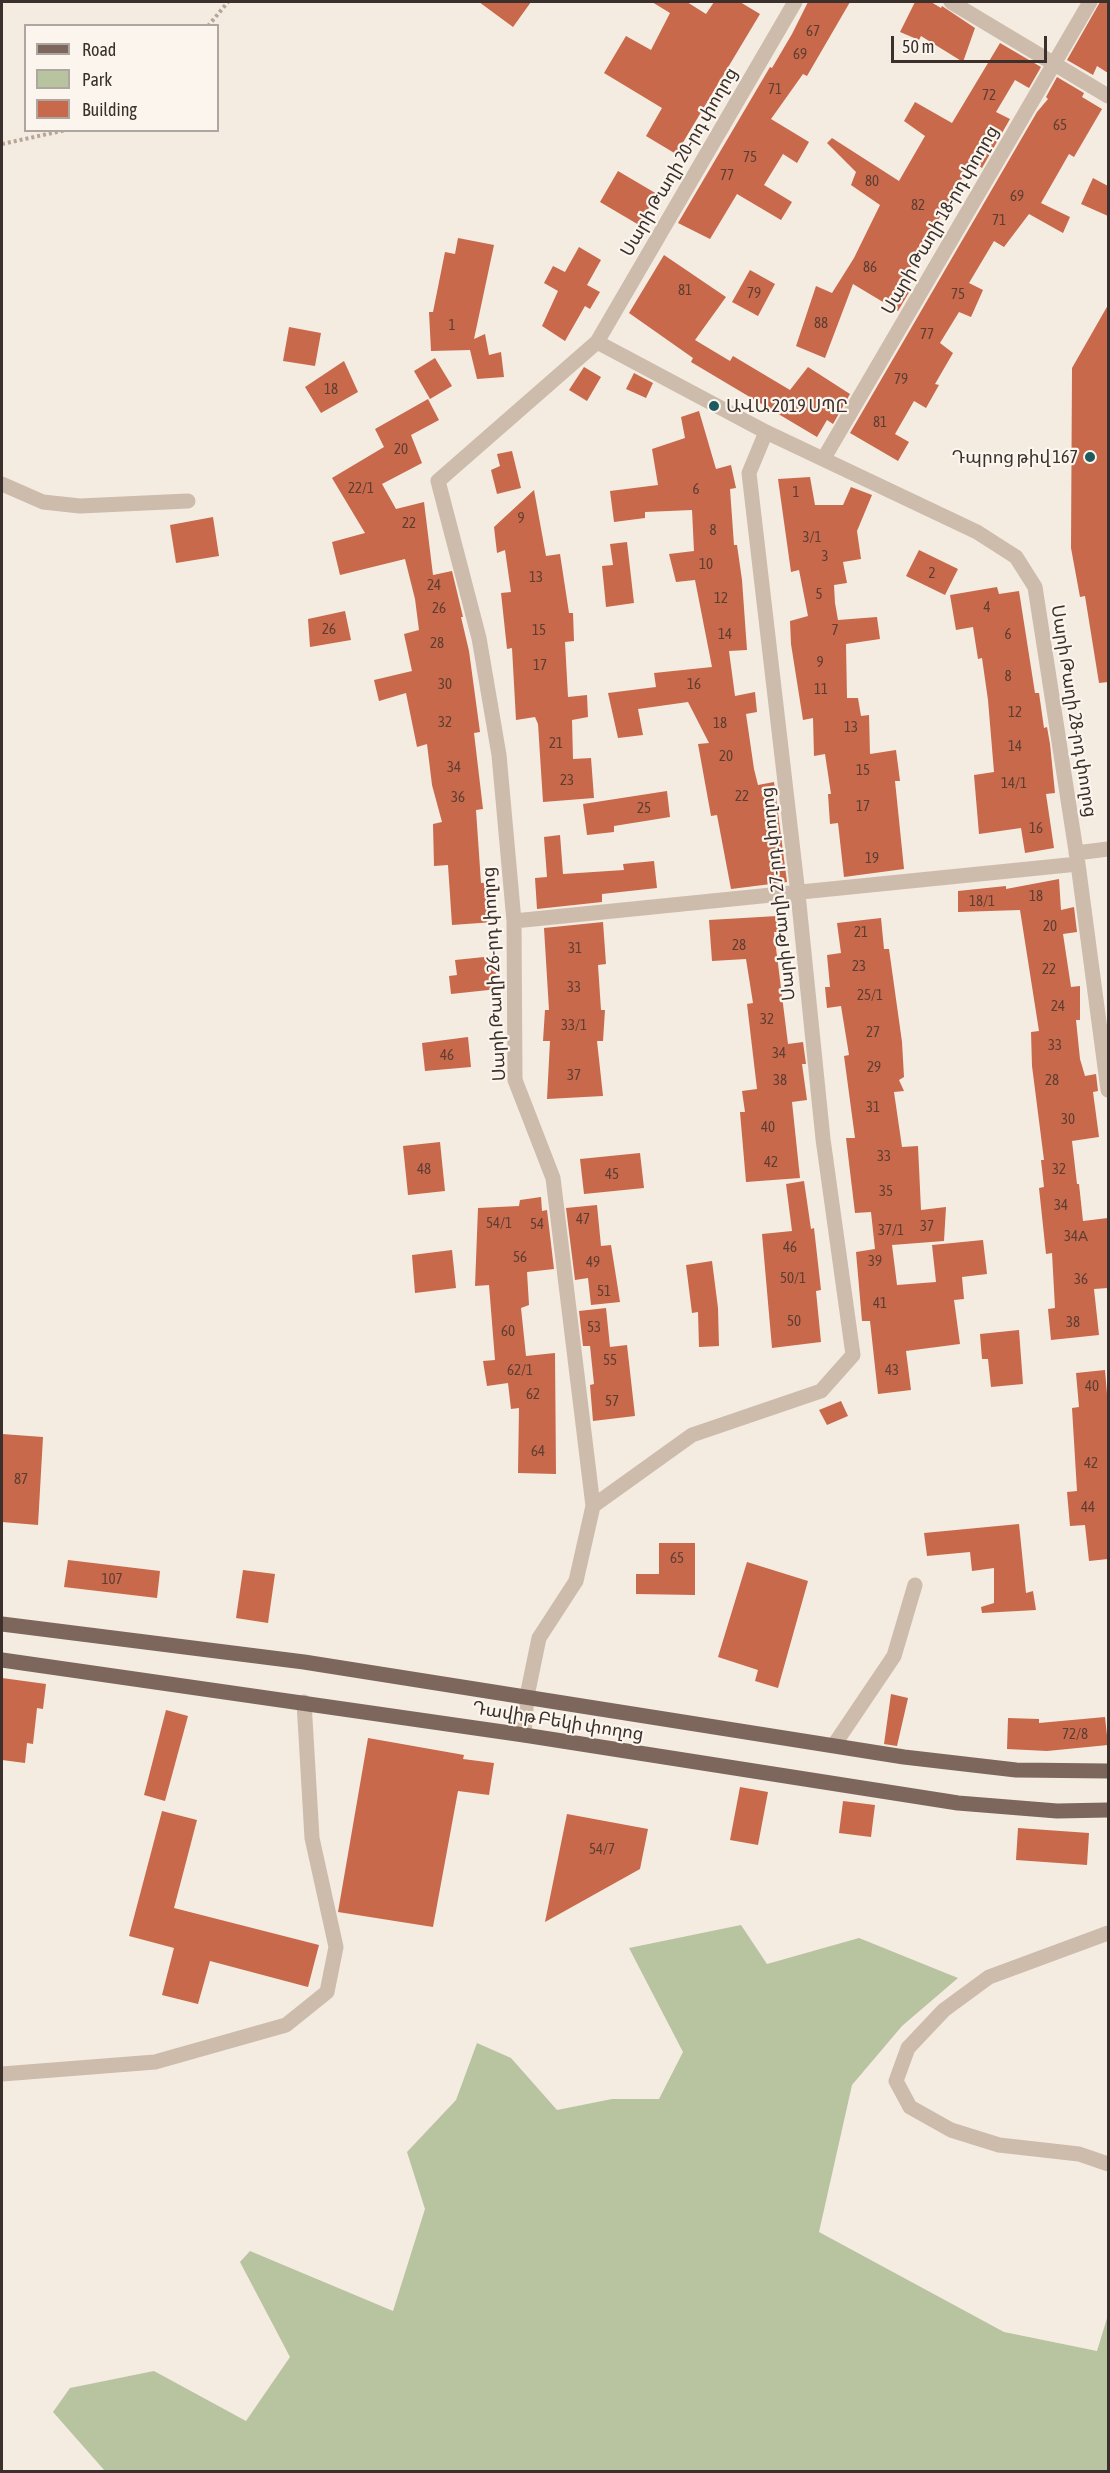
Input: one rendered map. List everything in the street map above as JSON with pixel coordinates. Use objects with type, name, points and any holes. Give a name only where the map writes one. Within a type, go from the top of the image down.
[{"type":"main road","name":"Դավիթ Բեկի փողոց","points":[[2,1624],[304,1662],[834,1745],[1016,1770],[1108,1771]]},
{"type":"main road","name":"Դավիթ Բեկի փողոց","points":[[2,1660],[304,1702],[958,1803],[1057,1811],[1108,1810]]},
{"type":"street","name":"Սարի Թաղի 20-րդ փողոց","points":[[597,342],[795,2]]},
{"type":"street","points":[[951,2],[1108,96]]},
{"type":"street","name":"Սարի Թաղի 18-րդ փողոց","points":[[824,458],[1090,2]]},
{"type":"street","points":[[597,342],[766,432],[824,458]]},
{"type":"street","name":"Սարի Թաղի 26-րդ փողոց","points":[[524,1735],[526,1696],[540,1638],[576,1581],[593,1506],[553,1178],[515,1080],[514,921],[499,755],[481,650],[438,481],[597,342]]},
{"type":"street","name":"Սարի Թաղի 27-րդ փողոց","points":[[593,1506],[692,1435],[821,1390],[853,1355],[823,1139],[798,894],[749,473],[766,432]]},
{"type":"street","name":"Սարի Թաղի 28-րդ փողոց","points":[[824,458],[977,532],[1016,557],[1035,587],[1077,859],[1108,1090]]},
{"type":"street","points":[[2,484],[43,502],[80,506],[188,501]]},
{"type":"street","points":[[514,921],[798,894],[1077,859],[1108,849]]},
{"type":"street","points":[[834,1745],[894,1656],[915,1586]]},
{"type":"street","points":[[2,2074],[154,2062],[286,2025],[327,1992],[336,1947],[312,1838],[304,1702]]},
{"type":"street","points":[[1108,1933],[989,1977],[944,2010],[908,2048],[896,2081],[910,2107],[951,2130],[999,2145],[1079,2154],[1108,2164]]},
{"type":"path","points":[[210,24],[228,2]]},
{"type":"path","points":[[2,144],[57,132]]},
{"type":"green space","points":[[741,1925],[767,1964],[859,1938],[958,1978],[902,2026],[852,2085],[819,2232],[1004,2332],[1097,2351],[1108,2315],[1108,2471],[105,2471],[53,2412],[70,2388],[154,2371],[246,2421],[290,2357],[240,2262],[250,2251],[393,2311],[425,2209],[407,2152],[456,2100],[477,2043],[511,2058],[557,2110],[612,2099],[659,2099],[683,2052],[629,1948]]},
{"type":"building","points":[[479,2],[531,2],[513,27]]},
{"type":"building","points":[[652,2],[687,2],[706,14],[714,2],[740,2],[760,14],[676,154],[646,136],[662,108],[604,73],[626,36],[651,50],[670,13]]},
{"type":"building","points":[[808,2],[850,2],[807,76],[803,74],[771,119],[809,142],[797,163],[783,154],[764,185],[792,202],[781,220],[737,194],[710,239],[678,223],[792,34]]},
{"type":"building","points":[[915,2],[931,2],[941,8],[942,6],[975,28],[963,62],[921,36],[919,40],[900,32]]},
{"type":"building","points":[[1100,2],[1108,2],[1108,73],[1097,66],[1093,75],[1067,60]]},
{"type":"building","points":[[1000,43],[1041,67],[1029,88],[1015,80],[996,112],[1010,119],[982,168],[972,161],[902,283],[911,289],[898,311],[853,284],[825,358],[796,346],[816,286],[832,293],[854,258],[880,205],[851,185],[856,172],[827,143],[832,138],[899,181],[925,136],[904,121],[915,102],[952,123]]},
{"type":"building","points":[[1057,77],[1084,93],[1082,97],[1102,109],[1074,157],[1069,154],[1041,203],[1070,217],[1063,233],[1029,214],[1004,247],[994,241],[969,283],[983,290],[971,317],[959,312],[940,343],[953,353],[935,384],[939,385],[926,408],[914,401],[895,434],[909,442],[898,461],[850,433],[1037,112],[1048,99],[1046,97]]},
{"type":"building","points":[[618,171],[657,194],[639,225],[600,202]]},
{"type":"building","points":[[1093,178],[1108,186],[1108,216],[1081,204]]},
{"type":"building","points":[[458,238],[494,245],[474,339],[485,334],[489,355],[501,352],[504,377],[477,379],[470,350],[431,351],[429,312],[433,312],[445,252],[455,254]]},
{"type":"building","points":[[579,247],[601,260],[587,285],[600,292],[590,309],[585,306],[565,341],[542,326],[558,291],[544,283],[553,266],[565,272]]},
{"type":"building","points":[[664,255],[726,297],[695,340],[730,361],[733,356],[790,390],[808,367],[850,394],[833,424],[827,420],[817,437],[691,362],[693,358],[629,313]]},
{"type":"building","points":[[750,270],[775,284],[758,316],[732,302]]},
{"type":"building","name":"Դպրոց թիվ 167","points":[[1108,305],[1108,682],[1099,683],[1085,596],[1080,597],[1071,548],[1072,368]]},
{"type":"building","points":[[289,327],[321,333],[315,366],[283,361]]},
{"type":"building","points":[[435,358],[452,386],[430,399],[414,371]]},
{"type":"building","points":[[344,361],[358,392],[321,413],[305,387]]},
{"type":"building","points":[[584,367],[601,377],[587,401],[569,390]]},
{"type":"building","points":[[634,373],[653,383],[646,398],[626,389]]},
{"type":"building","points":[[428,399],[439,420],[411,435],[422,463],[382,484],[396,509],[424,502],[433,575],[452,571],[469,651],[480,732],[474,733],[483,809],[476,810],[481,883],[491,882],[494,922],[452,925],[448,865],[434,866],[433,824],[442,822],[432,785],[427,744],[417,747],[406,693],[379,701],[374,680],[412,671],[404,634],[419,630],[415,599],[405,559],[340,575],[332,542],[365,533],[332,478],[384,447],[375,429]]},
{"type":"building","points":[[699,411],[716,469],[731,465],[736,488],[730,489],[734,545],[737,545],[742,580],[747,650],[729,651],[735,696],[755,692],[757,712],[746,714],[754,769],[758,785],[774,782],[787,882],[731,889],[717,815],[711,816],[698,744],[709,743],[688,702],[638,709],[643,735],[618,738],[608,693],[656,687],[654,673],[712,667],[695,580],[676,582],[669,554],[694,551],[692,510],[645,512],[645,518],[614,522],[610,491],[658,485],[652,449],[685,438],[681,417]]},
{"type":"building","points":[[512,451],[521,488],[497,494],[491,470],[500,466],[497,454]]},
{"type":"building","points":[[810,477],[815,505],[843,505],[851,487],[872,495],[857,531],[861,559],[843,562],[847,583],[834,585],[835,603],[838,620],[877,617],[880,639],[846,644],[847,698],[858,698],[861,716],[869,715],[870,754],[896,750],[900,781],[895,781],[904,869],[844,877],[838,823],[830,824],[828,794],[831,794],[825,754],[814,756],[813,718],[803,720],[791,644],[790,621],[808,616],[799,570],[791,572],[778,479]]},
{"type":"building","points":[[534,490],[546,556],[560,554],[569,613],[573,613],[574,641],[565,642],[568,697],[587,695],[588,717],[572,720],[573,759],[591,758],[594,798],[543,802],[538,724],[535,717],[516,720],[512,648],[507,649],[501,593],[511,592],[505,550],[497,553],[494,527]]},
{"type":"building","points":[[213,517],[219,556],[176,563],[170,525]]},
{"type":"building","points":[[627,542],[634,603],[606,607],[602,566],[613,565],[610,544]]},
{"type":"building","points":[[919,550],[958,569],[945,595],[906,576]]},
{"type":"building","points":[[997,587],[999,594],[1019,591],[1035,693],[1039,693],[1044,728],[1047,727],[1050,744],[1055,793],[1046,794],[1054,848],[1025,853],[1021,828],[979,834],[974,775],[994,772],[988,700],[982,658],[978,659],[973,627],[956,630],[950,595]]},
{"type":"building","points":[[345,611],[351,640],[310,647],[308,619]]},
{"type":"building","points":[[667,791],[670,817],[614,826],[614,832],[587,835],[583,804]]},
{"type":"building","points":[[560,835],[563,874],[624,870],[623,864],[654,861],[657,888],[602,894],[602,902],[537,909],[535,878],[547,877],[544,837]]},
{"type":"building","points":[[1059,879],[1061,910],[1074,907],[1077,932],[1063,934],[1071,987],[1080,986],[1080,1020],[1076,1020],[1080,1059],[1085,1076],[1096,1074],[1098,1091],[1093,1092],[1099,1137],[1072,1141],[1077,1184],[1079,1184],[1083,1221],[1108,1218],[1108,1288],[1094,1289],[1099,1335],[1051,1340],[1048,1309],[1055,1308],[1052,1253],[1046,1254],[1039,1188],[1044,1187],[1041,1160],[1044,1160],[1032,1066],[1031,1032],[1039,1031],[1020,910],[958,912],[958,891],[1006,886],[1006,889]]},
{"type":"building","points":[[777,916],[782,932],[774,932],[788,1044],[803,1042],[806,1064],[802,1064],[807,1100],[792,1102],[800,1178],[746,1182],[740,1112],[745,1112],[742,1091],[757,1089],[747,1004],[753,1003],[746,959],[712,961],[709,920]]},
{"type":"building","points":[[881,918],[884,949],[889,949],[902,1042],[904,1077],[899,1080],[904,1091],[894,1092],[902,1147],[918,1146],[921,1210],[946,1207],[944,1241],[892,1245],[897,1285],[936,1282],[932,1245],[983,1240],[987,1274],[962,1277],[964,1299],[954,1300],[960,1344],[906,1351],[911,1390],[878,1394],[870,1321],[862,1321],[856,1252],[875,1249],[871,1212],[855,1213],[846,1138],[855,1138],[844,1056],[849,1055],[841,1006],[827,1008],[825,987],[830,987],[827,955],[841,953],[837,923]]},
{"type":"building","points":[[603,922],[606,964],[598,965],[601,1010],[605,1010],[603,1041],[597,1041],[603,1096],[547,1099],[550,1041],[543,1041],[545,1010],[549,1010],[544,928]]},
{"type":"building","points":[[494,956],[498,989],[451,994],[449,976],[457,975],[455,960]]},
{"type":"building","points":[[468,1037],[471,1067],[425,1071],[422,1043]]},
{"type":"building","points":[[440,1142],[445,1191],[408,1195],[403,1146]]},
{"type":"building","points":[[640,1153],[644,1188],[584,1194],[580,1159]]},
{"type":"building","points":[[804,1181],[811,1229],[814,1228],[821,1290],[816,1291],[821,1342],[772,1348],[762,1234],[792,1231],[786,1184]]},
{"type":"building","points":[[541,1197],[542,1211],[547,1210],[554,1269],[527,1272],[529,1305],[521,1308],[526,1356],[555,1353],[556,1474],[518,1473],[519,1408],[511,1409],[508,1383],[487,1386],[483,1361],[495,1360],[489,1285],[475,1286],[478,1208],[519,1206],[520,1200]]},
{"type":"building","points":[[597,1205],[601,1246],[611,1245],[620,1302],[591,1305],[588,1278],[575,1280],[566,1208]]},
{"type":"building","points":[[452,1250],[456,1288],[415,1293],[412,1255]]},
{"type":"building","points":[[712,1261],[718,1308],[719,1346],[699,1347],[698,1312],[692,1313],[686,1265]]},
{"type":"building","points":[[606,1308],[610,1347],[627,1345],[635,1416],[593,1421],[590,1385],[594,1384],[590,1346],[583,1346],[579,1311]]},
{"type":"building","points":[[1019,1330],[1023,1384],[991,1387],[988,1359],[982,1359],[980,1334]]},
{"type":"building","points":[[1105,1370],[1108,1406],[1108,1559],[1089,1561],[1085,1525],[1070,1526],[1067,1492],[1077,1491],[1072,1408],[1079,1407],[1076,1373]]},
{"type":"building","points":[[841,1401],[848,1416],[827,1425],[819,1410]]},
{"type":"building","points":[[2,1434],[43,1437],[38,1525],[2,1522]]},
{"type":"building","points":[[1019,1524],[1026,1593],[1033,1591],[1036,1610],[982,1613],[981,1607],[994,1603],[994,1568],[972,1571],[970,1552],[927,1556],[924,1533]]},
{"type":"building","points":[[659,1543],[695,1543],[695,1595],[636,1594],[636,1574],[659,1574]]},
{"type":"building","points":[[68,1560],[160,1571],[157,1598],[64,1587]]},
{"type":"building","points":[[747,1562],[808,1581],[778,1688],[755,1681],[758,1670],[718,1657]]},
{"type":"building","points":[[243,1570],[275,1574],[268,1623],[236,1618]]},
{"type":"building","points":[[2,1678],[46,1684],[43,1709],[37,1708],[33,1744],[27,1743],[25,1763],[2,1760]]},
{"type":"building","points":[[891,1694],[908,1698],[897,1746],[884,1744]]},
{"type":"building","points":[[166,1710],[188,1716],[165,1801],[144,1795]]},
{"type":"building","points":[[1105,1717],[1108,1745],[1047,1751],[1007,1749],[1008,1718],[1039,1719],[1039,1723]]},
{"type":"building","points":[[368,1738],[464,1755],[463,1759],[494,1763],[489,1795],[458,1791],[433,1927],[338,1912]]},
{"type":"building","points":[[740,1787],[768,1792],[758,1845],[730,1840]]},
{"type":"building","points":[[843,1801],[875,1805],[871,1837],[839,1833]]},
{"type":"building","points":[[162,1811],[197,1820],[174,1908],[319,1945],[308,1987],[210,1961],[198,2004],[162,1995],[174,1948],[129,1936]]},
{"type":"building","points":[[567,1814],[648,1829],[640,1869],[545,1922]]},
{"type":"building","points":[[1018,1828],[1089,1833],[1087,1865],[1016,1860]]},
{"type":"place","name":"ԱՎԱ 2019 ՍՊԸ","points":[[714,406]]},
{"type":"place","name":"Դպրոց թիվ 167","points":[[1090,457]]}]
